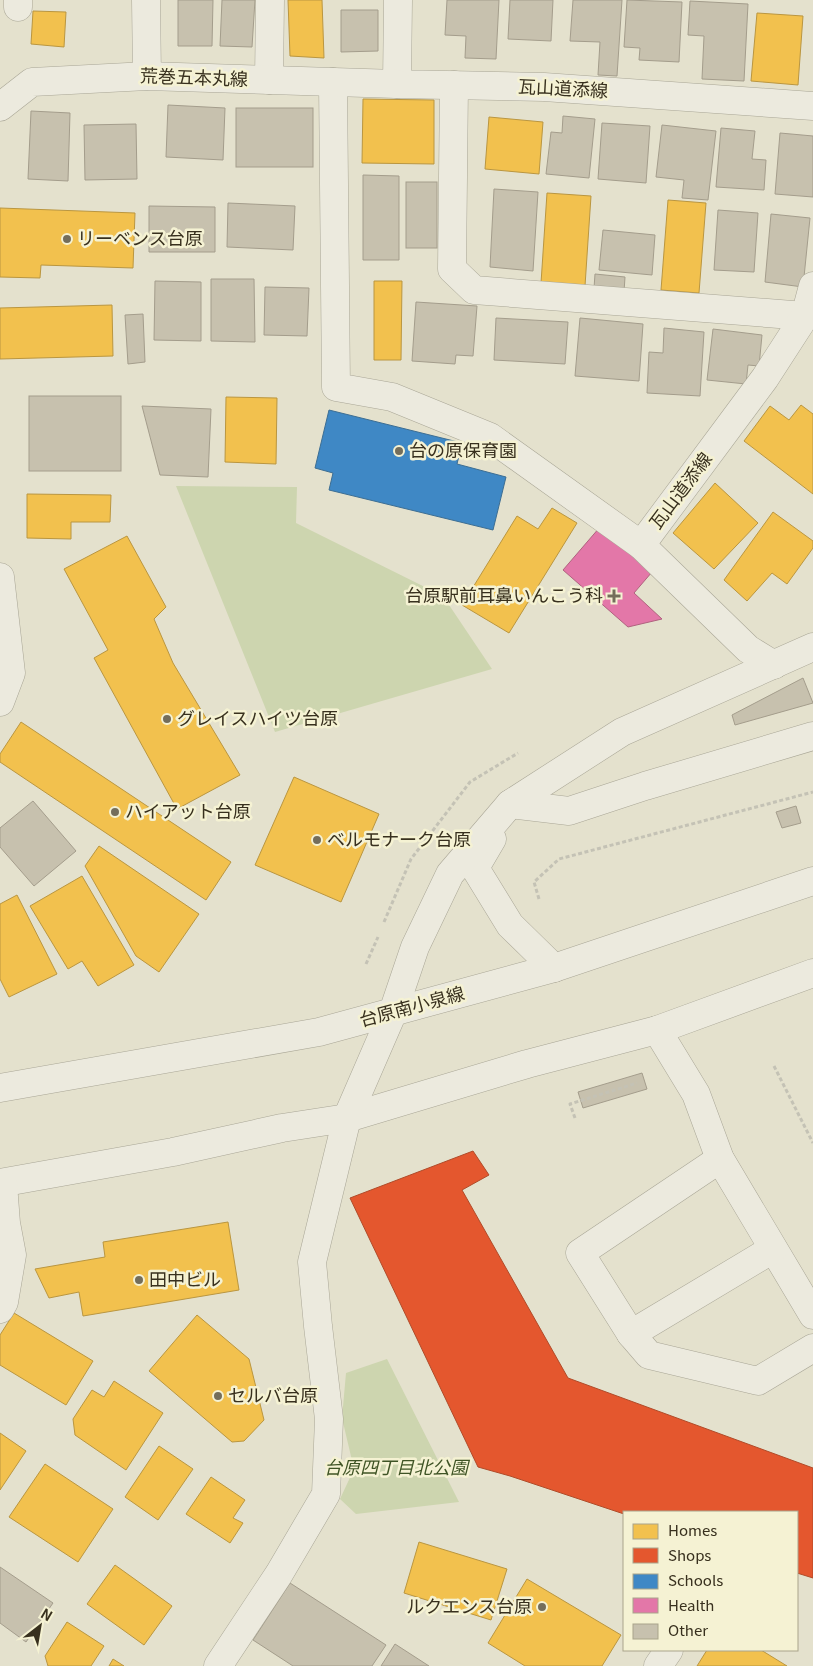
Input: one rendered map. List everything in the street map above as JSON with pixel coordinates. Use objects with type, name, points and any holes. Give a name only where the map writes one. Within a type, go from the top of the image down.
[{"type":"street","points":[[146,0],[147,76]]},
{"type":"street","points":[[269,80],[270,0]]},
{"type":"street","points":[[397,84],[398,0]]},
{"type":"street","name":"荒巻五本丸線","points":[[0,107],[32,82],[147,76],[397,84]]},
{"type":"street","points":[[333,82],[336,387],[392,397],[490,437],[641,545]]},
{"type":"street","name":"瓦山道添線","points":[[397,84],[544,87],[813,106]]},
{"type":"street","points":[[454,85],[452,269],[474,290],[805,316]]},
{"type":"street","name":"瓦山道添線","points":[[774,665],[748,649],[641,545],[765,378],[805,316],[813,286]]},
{"type":"street","points":[[0,576],[11,673],[0,702]]},
{"type":"street","points":[[218,1666],[279,1574],[326,1494],[330,1419],[312,1262],[347,1118],[393,1012],[414,948],[450,874],[510,804],[622,732],[813,647]]},
{"type":"street","points":[[510,804],[569,811],[645,786],[813,736]]},
{"type":"street","points":[[510,804],[476,868],[510,925],[554,968]]},
{"type":"street","name":"台原南小泉線","points":[[0,1088],[319,1032],[554,968],[813,881]]},
{"type":"street","points":[[0,1309],[4,1302],[12,1255],[2,1184],[172,1152],[282,1128],[347,1118],[527,1064],[657,1030],[813,973]]},
{"type":"street","points":[[657,1030],[696,1094],[720,1160],[813,1315]]},
{"type":"street","points":[[720,1160],[580,1253],[631,1334],[649,1356],[758,1381],[813,1348]]},
{"type":"street","points":[[631,1334],[773,1249]]},
{"type":"street","points":[[658,1666],[668,1651]]},
{"type":"path","points":[[541,908],[534,882],[559,859],[813,792]]},
{"type":"path","points":[[774,1066],[813,1143]]},
{"type":"path","points":[[575,1118],[570,1104],[637,1083]]},
{"type":"green space","points":[[176,486],[297,487],[296,523],[443,596],[492,669],[275,732]]},
{"type":"green space","name":"台原四丁目北公園","points":[[387,1359],[459,1502],[356,1514],[340,1499],[354,1469],[342,1418],[346,1373]]},
{"type":"building: Homes","points":[[288,0],[322,0],[324,58],[290,56]]},
{"type":"building: Homes","points":[[33,11],[66,12],[64,47],[31,44]]},
{"type":"building: Homes","points":[[757,13],[803,16],[798,85],[751,81]]},
{"type":"building: Homes","points":[[363,99],[434,100],[434,164],[362,163]]},
{"type":"building: Homes","points":[[489,117],[543,122],[539,174],[485,169]]},
{"type":"building: Homes","points":[[547,193],[591,196],[585,286],[541,283]]},
{"type":"building: Homes","points":[[668,200],[706,203],[699,293],[661,290]]},
{"type":"building: Homes","name":"リーベンス台原","points":[[0,208],[135,213],[133,268],[41,265],[40,278],[0,277]]},
{"type":"building: Homes","points":[[374,281],[402,281],[401,360],[374,360]]},
{"type":"building: Homes","points":[[112,305],[113,356],[0,359],[0,308]]},
{"type":"building: Homes","points":[[226,397],[277,398],[276,464],[225,462]]},
{"type":"building: Homes","points":[[801,405],[813,414],[813,494],[744,441],[770,406],[789,420]]},
{"type":"building: Homes","points":[[715,483],[758,523],[714,569],[673,533]]},
{"type":"building: Homes","points":[[27,494],[111,495],[110,522],[71,522],[71,539],[27,538]]},
{"type":"building: Homes","points":[[552,508],[577,523],[509,633],[462,605],[517,516],[538,529]]},
{"type":"building: Homes","points":[[773,512],[813,541],[813,548],[787,584],[772,573],[747,601],[724,580]]},
{"type":"building: Homes","name":"グレイスハイツ台原","points":[[127,536],[166,607],[154,619],[173,663],[240,775],[177,809],[94,658],[108,650],[64,569]]},
{"type":"building: Homes","name":"ハイアット台原","points":[[21,722],[231,862],[206,900],[0,762],[0,754]]},
{"type":"building: Homes","name":"ベルモナーク台原","points":[[294,777],[379,814],[341,902],[255,865]]},
{"type":"building: Homes","points":[[99,846],[199,914],[159,972],[136,956],[85,866]]},
{"type":"building: Homes","points":[[82,876],[134,965],[98,986],[82,961],[68,969],[30,906]]},
{"type":"building: Homes","points":[[17,895],[57,974],[9,997],[0,979],[0,904]]},
{"type":"building: Homes","name":"田中ビル","points":[[228,1222],[239,1290],[83,1316],[79,1292],[49,1298],[35,1269],[105,1257],[103,1242]]},
{"type":"building: Homes","points":[[14,1313],[93,1361],[66,1405],[0,1365],[0,1335]]},
{"type":"building: Homes","name":"セルバ台原","points":[[197,1315],[249,1359],[264,1420],[244,1441],[232,1442],[149,1371]]},
{"type":"building: Homes","points":[[114,1381],[163,1413],[126,1470],[75,1435],[73,1419],[92,1390],[104,1397]]},
{"type":"building: Homes","points":[[0,1433],[26,1451],[0,1490]]},
{"type":"building: Homes","points":[[159,1446],[193,1469],[158,1520],[125,1497]]},
{"type":"building: Homes","points":[[45,1464],[113,1509],[78,1562],[9,1517]]},
{"type":"building: Homes","points":[[211,1477],[245,1500],[233,1518],[243,1523],[230,1543],[186,1514]]},
{"type":"building: Homes","points":[[419,1542],[507,1569],[491,1620],[404,1593]]},
{"type":"building: Homes","points":[[115,1565],[172,1606],[144,1645],[87,1604]]},
{"type":"building: Homes","name":"ルクエンス台原","points":[[527,1579],[621,1635],[602,1666],[525,1666],[488,1643]]},
{"type":"building: Homes","points":[[67,1622],[104,1646],[91,1666],[48,1666],[45,1656]]},
{"type":"building: Homes","points":[[706,1651],[763,1651],[787,1666],[697,1666]]},
{"type":"building: Homes","points":[[113,1659],[124,1666],[109,1666]]},
{"type":"building: Shops","points":[[473,1151],[489,1175],[462,1190],[568,1378],[813,1468],[813,1578],[798,1573],[798,1511],[623,1511],[623,1514],[478,1467],[350,1198]]},
{"type":"building: Schools","points":[[329,410],[462,443],[457,464],[506,477],[493,530],[329,490],[333,473],[315,468]]},
{"type":"building: Health","points":[[600,527],[652,572],[634,593],[662,619],[628,627],[563,570]]},
{"type":"building: Other","points":[[178,0],[213,0],[212,46],[178,46]]},
{"type":"building: Other","points":[[222,0],[255,0],[252,47],[220,46]]},
{"type":"building: Other","points":[[447,0],[499,0],[496,59],[465,58],[466,36],[445,35]]},
{"type":"building: Other","points":[[510,0],[553,0],[551,41],[508,39]]},
{"type":"building: Other","points":[[573,0],[622,0],[617,76],[598,75],[600,42],[570,41]]},
{"type":"building: Other","points":[[627,0],[682,2],[679,62],[639,60],[640,48],[624,47]]},
{"type":"building: Other","points":[[690,1],[748,4],[744,81],[702,79],[704,36],[688,35]]},
{"type":"building: Other","points":[[341,10],[378,10],[378,51],[341,52]]},
{"type":"building: Other","points":[[168,105],[225,108],[223,160],[166,157]]},
{"type":"building: Other","points":[[236,108],[313,108],[313,167],[236,167]]},
{"type":"building: Other","points":[[31,111],[70,113],[68,181],[28,179]]},
{"type":"building: Other","points":[[563,116],[595,119],[589,178],[546,174],[551,132],[562,133]]},
{"type":"building: Other","points":[[602,123],[650,126],[646,183],[598,179]]},
{"type":"building: Other","points":[[136,124],[137,179],[85,180],[84,125]]},
{"type":"building: Other","points":[[662,125],[716,131],[708,200],[682,198],[684,180],[656,177]]},
{"type":"building: Other","points":[[721,128],[755,131],[752,159],[766,160],[764,190],[716,187]]},
{"type":"building: Other","points":[[780,133],[813,136],[813,197],[775,194]]},
{"type":"building: Other","points":[[363,175],[399,176],[399,260],[363,260]]},
{"type":"building: Other","points":[[406,182],[437,182],[437,248],[406,248]]},
{"type":"building: Other","points":[[494,189],[538,192],[533,271],[490,267]]},
{"type":"building: Other","points":[[228,203],[295,206],[293,250],[227,247]]},
{"type":"building: Other","points":[[149,206],[215,207],[215,252],[149,252]]},
{"type":"building: Other","points":[[718,210],[758,213],[754,272],[714,270]]},
{"type":"building: Other","points":[[771,214],[810,218],[803,287],[765,282]]},
{"type":"building: Other","points":[[603,230],[655,235],[652,275],[599,270]]},
{"type":"building: Other","points":[[595,274],[625,277],[624,292],[594,288]]},
{"type":"building: Other","points":[[211,279],[254,279],[255,342],[211,341]]},
{"type":"building: Other","points":[[155,281],[201,282],[201,341],[154,340]]},
{"type":"building: Other","points":[[265,287],[309,288],[307,336],[264,335]]},
{"type":"building: Other","points":[[416,302],[477,306],[473,356],[456,355],[455,364],[412,361]]},
{"type":"building: Other","points":[[143,314],[145,362],[128,364],[125,315]]},
{"type":"building: Other","points":[[496,318],[568,322],[565,364],[494,360]]},
{"type":"building: Other","points":[[580,318],[643,324],[639,381],[575,376]]},
{"type":"building: Other","points":[[664,328],[704,332],[700,396],[647,393],[649,352],[663,353]]},
{"type":"building: Other","points":[[713,329],[762,335],[759,366],[748,365],[746,384],[707,380]]},
{"type":"building: Other","points":[[29,396],[121,396],[121,471],[29,471]]},
{"type":"building: Other","points":[[142,406],[211,409],[208,477],[160,475]]},
{"type":"building: Other","points":[[803,678],[813,703],[735,725],[732,715]]},
{"type":"building: Other","points":[[33,801],[76,851],[34,886],[0,847],[0,828]]},
{"type":"building: Other","points":[[796,806],[801,823],[782,828],[776,812]]},
{"type":"building: Other","points":[[642,1073],[647,1089],[583,1108],[578,1092]]},
{"type":"building: Other","points":[[0,1567],[53,1603],[26,1642],[0,1623]]},
{"type":"building: Other","points":[[290,1583],[386,1645],[372,1666],[293,1666],[253,1640]]},
{"type":"building: Other","points":[[395,1644],[429,1666],[381,1666]]},
{"type":"place","name":"リーベンス台原","points":[[67,239]]},
{"type":"place","name":"台の原保育園","points":[[399,451]]},
{"type":"place","name":"台原駅前耳鼻いんこう科","points":[[614,596]]},
{"type":"place","name":"グレイスハイツ台原","points":[[167,719]]},
{"type":"place","name":"ハイアット台原","points":[[115,812]]},
{"type":"place","name":"ベルモナーク台原","points":[[317,840]]},
{"type":"place","name":"田中ビル","points":[[139,1280]]},
{"type":"place","name":"セルバ台原","points":[[218,1396]]},
{"type":"place","name":"ルクエンス台原","points":[[542,1607]]}]
